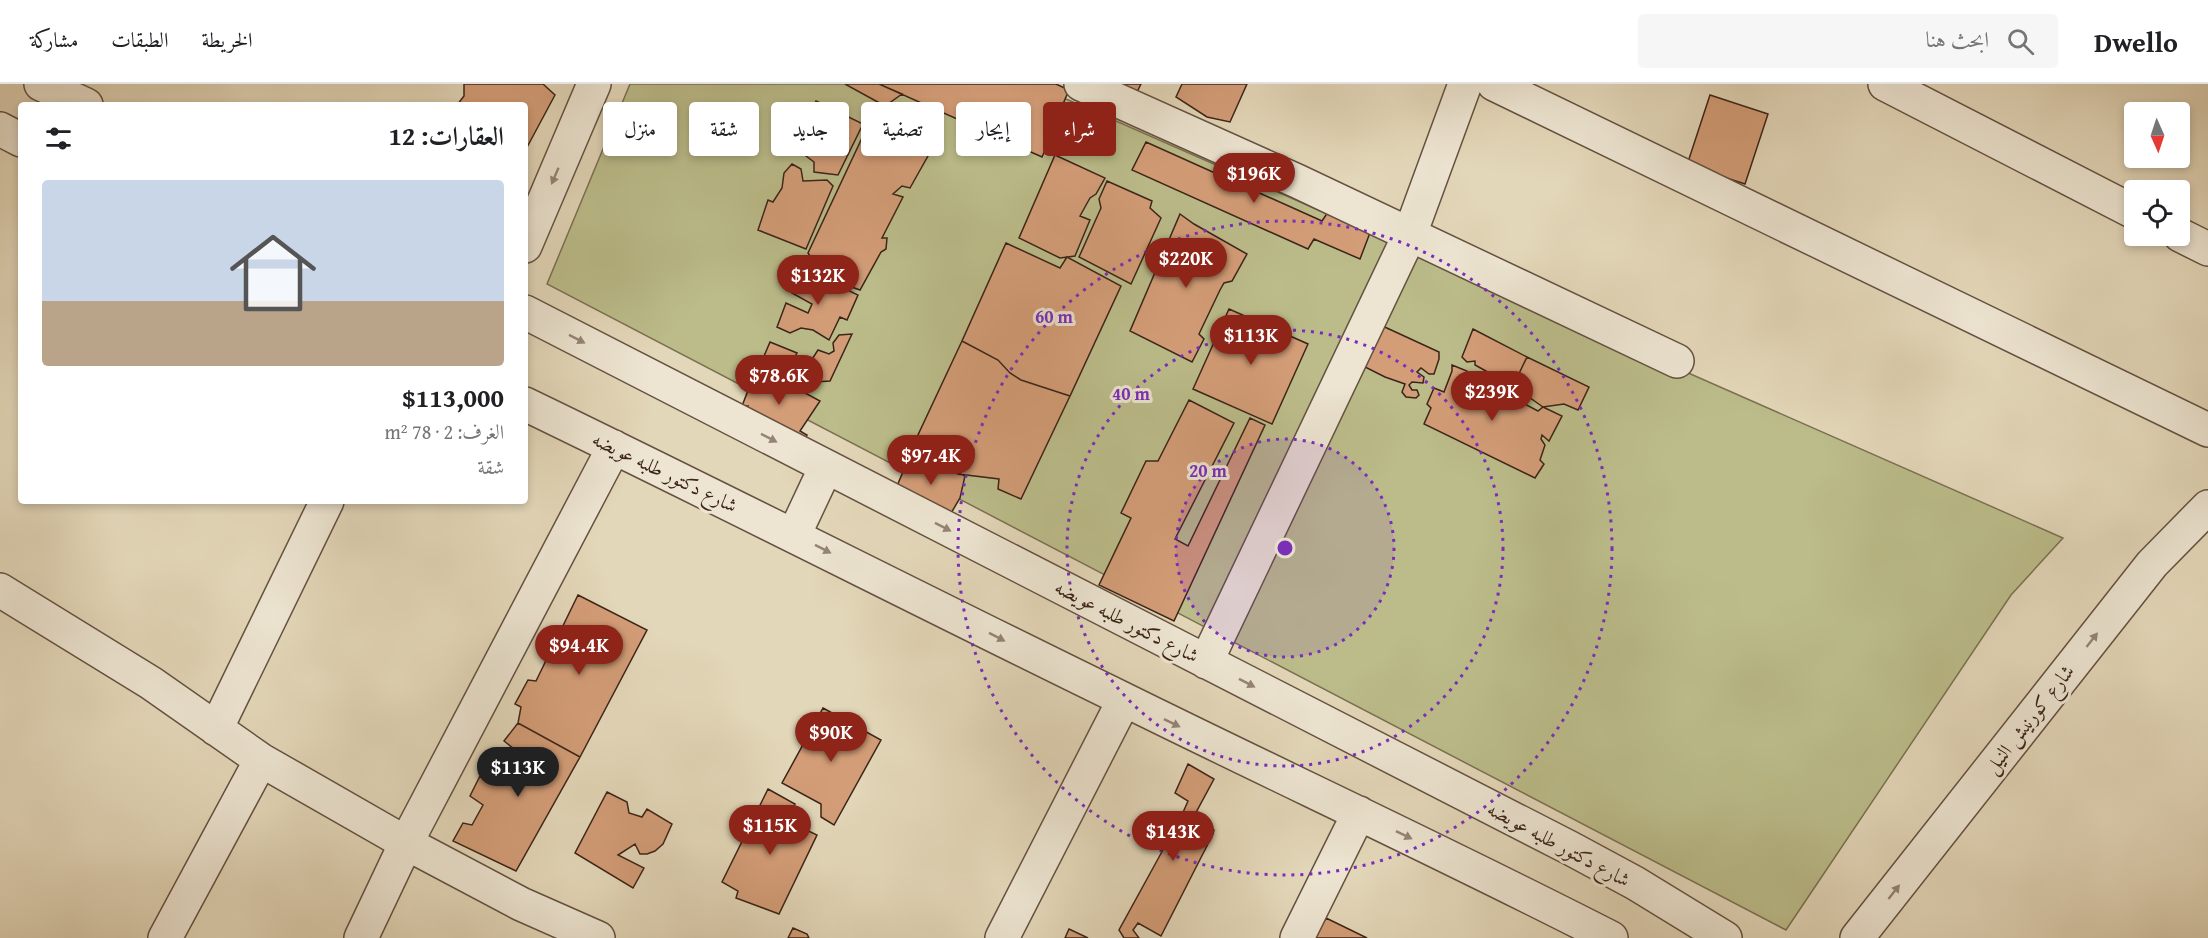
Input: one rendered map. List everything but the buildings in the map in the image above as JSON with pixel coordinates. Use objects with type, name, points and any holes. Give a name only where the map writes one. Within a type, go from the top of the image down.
[{"type":"street","points":[[41,84],[80,102]]},
{"type":"street","points":[[528,239],[594,84]]},
{"type":"street","points":[[1081,84],[1410,234],[1677,361]]},
{"type":"street","points":[[1206,662],[1410,234],[1465,84]]},
{"type":"street","points":[[1494,84],[2208,430]]},
{"type":"street","points":[[1885,84],[2124,207]]},
{"type":"street","points":[[0,129],[18,138]]},
{"type":"street","points":[[2190,240],[2208,249]]},
{"type":"street","name":"شارع دكتور طلبه عويضه","points":[[528,314],[1580,853],[1635,883],[1725,938]]},
{"type":"street","name":"شارع دكتور طلبه عويضه","points":[[528,405],[1124,700],[1538,900],[1611,938]]},
{"type":"street","points":[[361,938],[406,843],[614,447]]},
{"type":"street","points":[[794,535],[826,467]]},
{"type":"street","points":[[216,729],[326,504]]},
{"type":"street","name":"شارع كورنيش النيل","points":[[1871,935],[2144,573],[2208,507]]},
{"type":"street","points":[[3,599],[150,683],[261,760],[406,843],[521,904],[598,938]]},
{"type":"street","points":[[1002,938],[1124,700]]},
{"type":"street","points":[[165,938],[261,760]]},
{"type":"street","points":[[1296,938],[1359,813]]},
{"type":"green space","points":[[630,84],[1032,84],[1073,102],[1043,102],[1043,156],[1116,156],[1116,121],[2063,538],[2011,595],[1786,930],[547,284],[603,149],[603,156],[677,156],[677,102],[623,102]]}]
